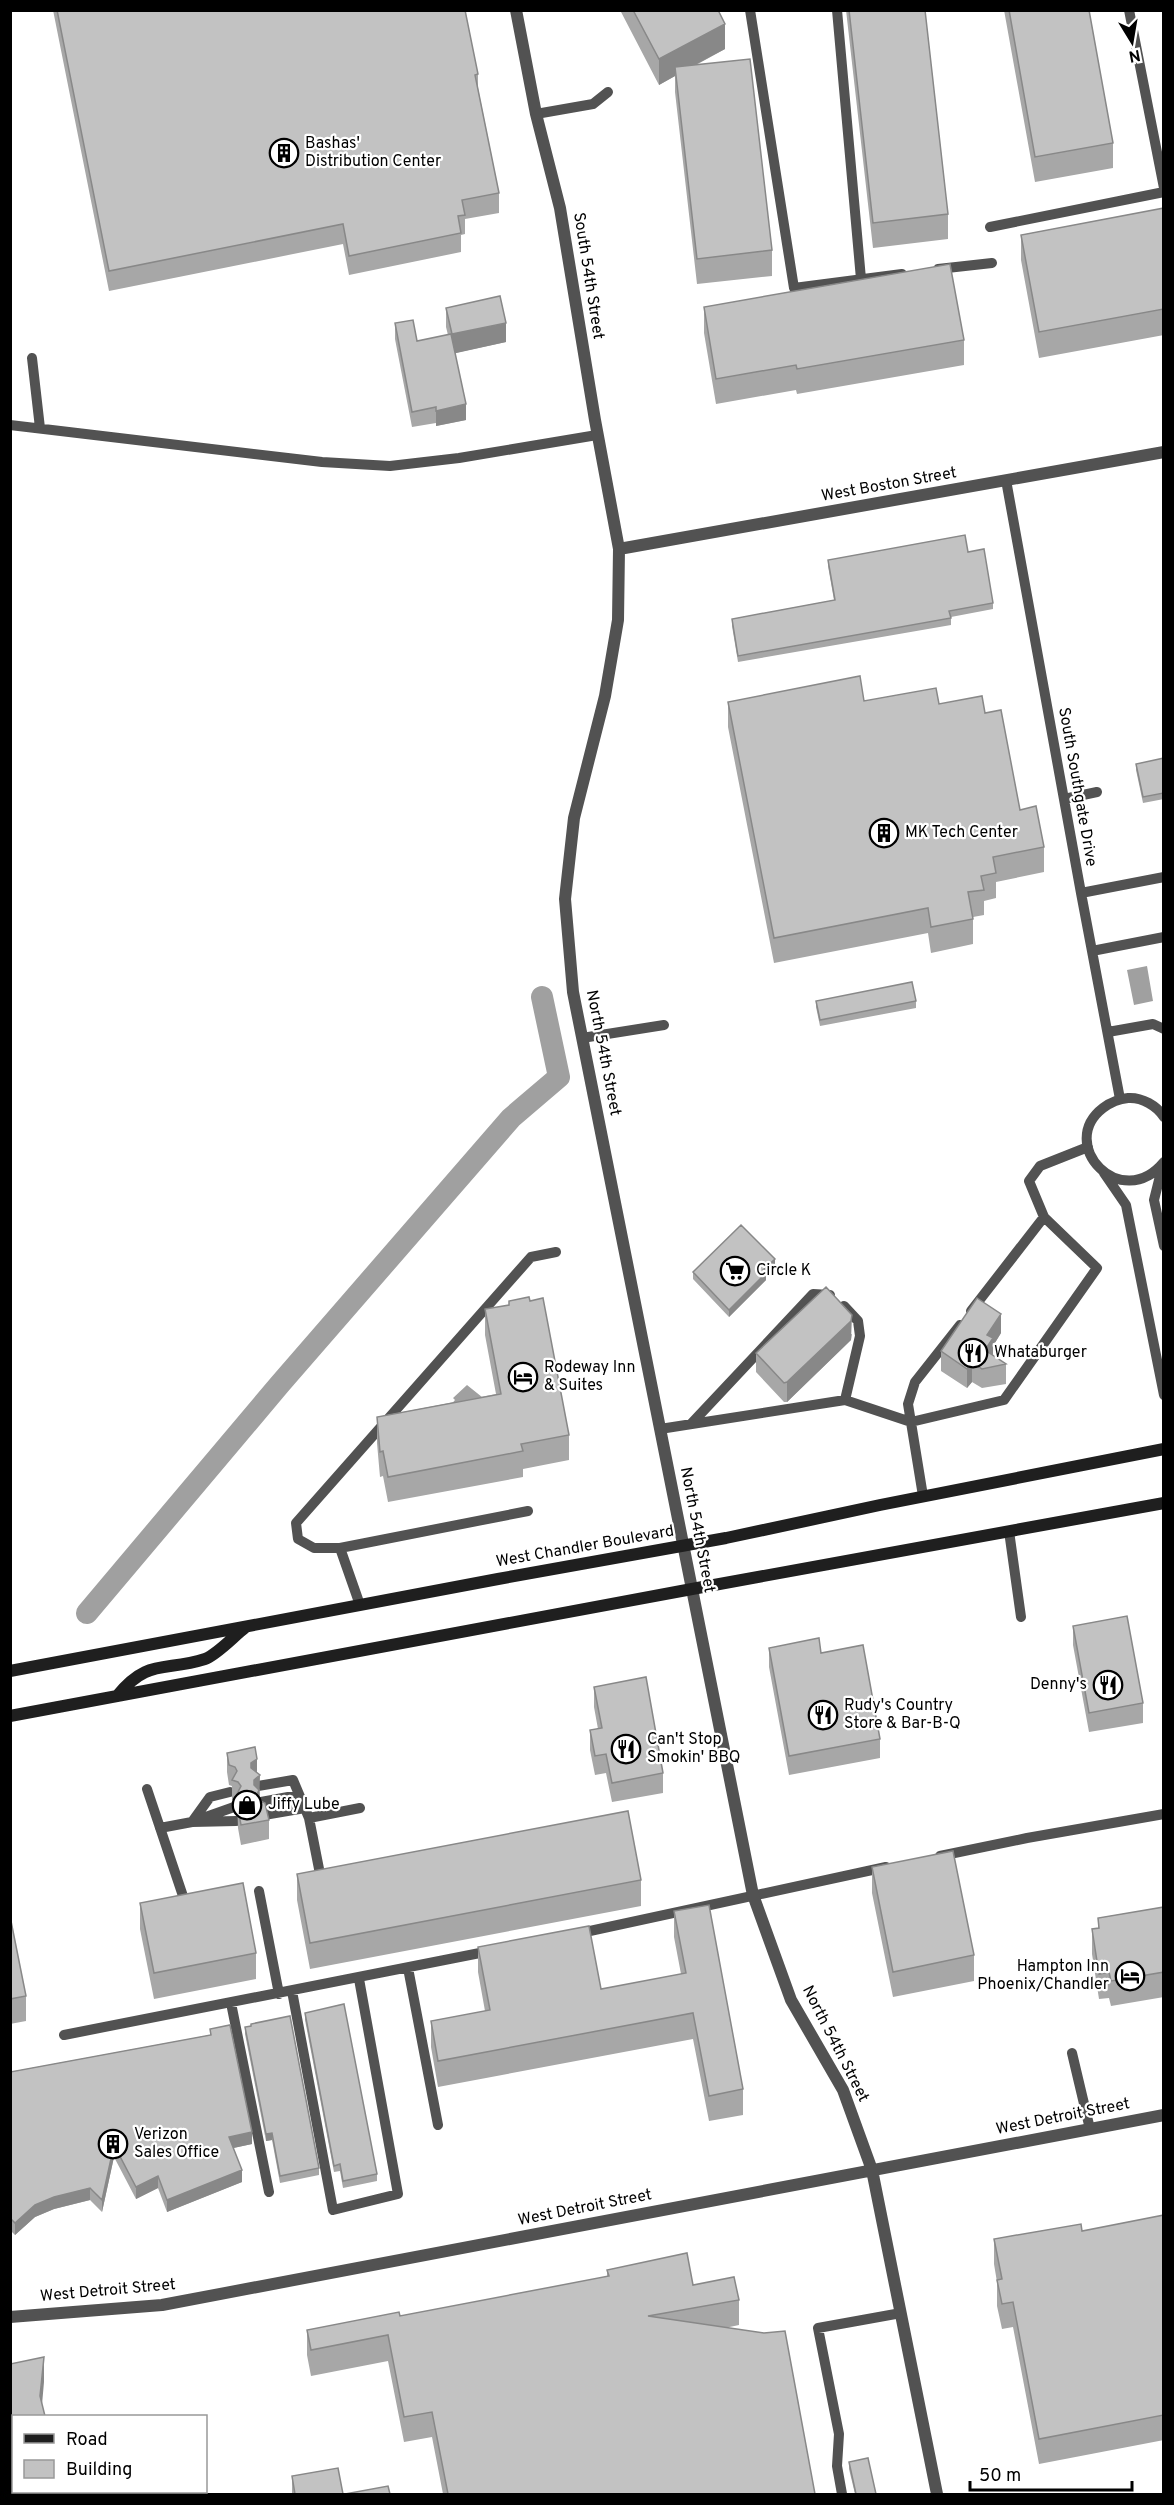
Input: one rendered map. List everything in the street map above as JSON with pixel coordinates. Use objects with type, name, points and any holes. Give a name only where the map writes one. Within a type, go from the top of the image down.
[{"type":"main road","name":"West Chandler Boulevard","points":[[10,1671],[682,1546],[1164,1449]]},
{"type":"main road","points":[[10,1716],[1164,1503]]},
{"type":"main road","points":[[117,1696],[130,1679],[142,1671],[207,1658],[247,1626]]},
{"type":"street","name":"South 54th Street","points":[[516,10],[536,114],[560,208],[597,435],[619,549]]},
{"type":"street","name":"West Boston Street","points":[[619,549],[1164,452]]},
{"type":"street","name":"North 54th Street","points":[[619,549],[618,620],[605,696],[574,818],[565,899],[573,992],[753,1895],[791,2000],[843,2090],[872,2170],[937,2494]]},
{"type":"street","name":"West Detroit Street","points":[[10,2317],[162,2305],[1164,2115]]},
{"type":"lane","points":[[750,10],[794,288],[908,273]]},
{"type":"lane","points":[[837,10],[861,279]]},
{"type":"lane","points":[[990,227],[1164,190],[1129,10]]},
{"type":"lane","points":[[536,114],[593,104],[608,92]]},
{"type":"lane","points":[[932,270],[992,263]]},
{"type":"lane","points":[[32,358],[40,428]]},
{"type":"lane","points":[[10,424],[322,462],[390,466],[459,458],[597,435]]},
{"type":"lane","name":"South Southgate Drive","points":[[1006,480],[1120,1099]]},
{"type":"lane","points":[[1064,798],[1097,792]]},
{"type":"lane","points":[[1081,893],[1164,877]]},
{"type":"lane","points":[[1092,951],[1164,937]]},
{"type":"lane","points":[[1108,1032],[1153,1024],[1164,1029]]},
{"type":"lane","points":[[582,1038],[664,1025]]},
{"type":"lane","points":[[1164,1117],[1153,1106],[1142,1100],[1120,1099],[1096,1113],[1090,1123],[1088,1147],[1093,1161],[1126,1206],[1164,1395]]},
{"type":"lane","points":[[660,1429],[845,1400],[911,1422],[1004,1400],[1097,1268],[1044,1217],[1029,1181],[1040,1166],[1088,1147]]},
{"type":"lane","points":[[1104,1173],[1119,1180],[1136,1180],[1149,1176],[1163,1163]]},
{"type":"lane","points":[[1163,1163],[1154,1200],[1164,1246]]},
{"type":"lane","points":[[923,1496],[908,1404],[915,1382],[1044,1217]]},
{"type":"lane","points":[[528,1511],[340,1548],[314,1548],[298,1539],[296,1523],[531,1257],[556,1252]]},
{"type":"lane","points":[[691,1424],[813,1294],[834,1295],[858,1321],[860,1336],[845,1400]]},
{"type":"lane","points":[[1009,1531],[1021,1617]]},
{"type":"lane","points":[[340,1548],[360,1605]]},
{"type":"lane","points":[[258,1786],[293,1780],[309,1818],[321,1879]]},
{"type":"lane","points":[[147,1789],[186,1905]]},
{"type":"lane","points":[[192,1822],[210,1797],[231,1792]]},
{"type":"lane","points":[[261,1802],[299,1795]]},
{"type":"lane","points":[[160,1828],[192,1822],[234,1808]]},
{"type":"lane","points":[[264,1815],[305,1808]]},
{"type":"lane","points":[[309,1818],[360,1808]]},
{"type":"lane","points":[[933,1857],[1164,1814]]},
{"type":"lane","points":[[192,1822],[236,1821]]},
{"type":"lane","points":[[567,1935],[898,1865]]},
{"type":"lane","points":[[259,1891],[279,1994]]},
{"type":"lane","points":[[64,2035],[359,1979],[499,1949]]},
{"type":"lane","points":[[408,1968],[438,2125]]},
{"type":"lane","points":[[292,1991],[333,2210],[398,2194],[359,1979]]},
{"type":"lane","points":[[231,2003],[269,2192]]},
{"type":"lane","points":[[1072,2053],[1090,2129]]},
{"type":"lane","points":[[842,2494],[837,2466],[839,2434],[818,2328],[901,2313]]},
{"type":"shaded area","points":[[1147,966],[1153,1001],[1134,1005],[1127,970]]},
{"type":"shaded area","points":[[467,1385],[482,1397],[463,1420],[448,1408],[455,1400],[453,1398]]},
{"type":"building","name":"Bashas' Distribution Center","points":[[57,10],[465,10],[478,74],[475,75],[499,193],[462,200],[465,215],[458,216],[461,233],[349,256],[343,224],[109,271]]},
{"type":"building","points":[[633,10],[718,10],[725,24],[659,59]]},
{"type":"building","points":[[849,10],[925,10],[948,214],[873,223]]},
{"type":"building","points":[[1009,10],[1089,10],[1113,143],[1035,157]]},
{"type":"building","points":[[750,59],[772,250],[697,259],[675,67]]},
{"type":"building","points":[[1164,208],[1164,309],[1039,332],[1021,235]]},
{"type":"building","points":[[950,264],[964,340],[797,369],[796,365],[716,379],[704,307]]},
{"type":"building","points":[[500,296],[506,323],[452,334],[446,308]]},
{"type":"building","points":[[413,320],[417,341],[451,334],[466,404],[436,411],[436,407],[412,412],[395,323]]},
{"type":"building","points":[[965,535],[968,552],[984,549],[993,603],[949,611],[951,618],[738,656],[732,619],[835,600],[828,560]]},
{"type":"building","name":"MK Tech Center","points":[[860,676],[864,701],[936,688],[939,704],[982,696],[985,713],[1001,710],[1020,810],[1036,806],[1044,847],[993,857],[996,873],[981,876],[984,890],[968,892],[973,919],[931,927],[928,908],[774,938],[728,702]]},
{"type":"building","points":[[1164,758],[1164,793],[1143,797],[1136,764]]},
{"type":"building","points":[[912,982],[916,1001],[820,1020],[816,1001]]},
{"type":"building","name":"Circle K","points":[[741,1225],[775,1259],[763,1270],[766,1273],[729,1310],[693,1272]]},
{"type":"building","points":[[826,1287],[852,1315],[851,1321],[784,1383],[756,1353]]},
{"type":"building","name":"Rodeway Inn & Suites","points":[[529,1297],[530,1301],[543,1298],[569,1435],[521,1444],[523,1451],[388,1477],[383,1451],[380,1452],[377,1417],[501,1394],[485,1309],[509,1305],[509,1301]]},
{"type":"building","points":[[977,1298],[1001,1314],[987,1335],[993,1338],[985,1350],[1006,1364],[982,1369],[972,1362],[967,1369],[941,1351]]},
{"type":"building","name":"Denny's","points":[[1127,1616],[1143,1703],[1089,1713],[1073,1626]]},
{"type":"building","points":[[819,1638],[821,1653],[863,1645],[880,1739],[789,1756],[769,1648]]},
{"type":"building","name":"Can't Stop Smokin' BBQ","points":[[646,1677],[663,1773],[612,1783],[606,1754],[595,1756],[590,1730],[602,1728],[594,1687]]},
{"type":"building","points":[[255,1747],[257,1759],[251,1763],[251,1768],[260,1775],[254,1780],[254,1785],[259,1790],[258,1800],[265,1803],[269,1820],[241,1825],[238,1809],[242,1806],[243,1801],[237,1794],[241,1786],[232,1780],[237,1771],[235,1767],[229,1765],[227,1753]]},
{"type":"building","points":[[628,1811],[641,1880],[310,1943],[297,1874]]},
{"type":"building","points":[[953,1851],[974,1955],[893,1972],[872,1867]]},
{"type":"building","points":[[243,1883],[256,1953],[154,1973],[140,1903]]},
{"type":"building","points":[[709,1905],[743,2089],[709,2096],[693,2013],[438,2061],[431,2021],[490,2010],[478,1947],[589,1926],[601,1989],[686,1973],[674,1911]]},
{"type":"building","points":[[1164,1907],[1164,1972],[1111,1981],[1109,1972],[1099,1974],[1092,1929],[1099,1928],[1098,1918]]},
{"type":"building","points":[[10,1916],[26,1996],[10,1999]]},
{"type":"building","points":[[344,2004],[377,2174],[343,2181],[340,2164],[334,2166],[305,2013]]},
{"type":"building","points":[[290,2016],[319,2168],[280,2176],[272,2133],[266,2134],[245,2027]]},
{"type":"building","name":"Verizon Sales Office","points":[[230,2025],[252,2132],[229,2137],[242,2170],[167,2200],[158,2176],[136,2187],[114,2145],[102,2200],[90,2188],[54,2197],[35,2205],[15,2223],[10,2218],[10,2072],[211,2035],[210,2029]]},
{"type":"building","points":[[1164,2215],[1164,2415],[1039,2439],[1013,2302],[1002,2304],[997,2280],[1002,2279],[994,2239],[1081,2224],[1082,2231]]},
{"type":"building","points":[[687,2253],[693,2285],[734,2277],[739,2300],[648,2316],[764,2333],[785,2331],[815,2494],[448,2494],[432,2412],[404,2417],[388,2335],[311,2350],[307,2330],[399,2312],[400,2316],[609,2276],[607,2270]]},
{"type":"building","points":[[44,2357],[40,2396],[45,2415],[12,2415],[12,2493],[80,2494],[10,2494],[10,2364]]},
{"type":"building","points":[[868,2458],[876,2494],[856,2494],[849,2462]]},
{"type":"building","points":[[338,2468],[343,2494],[295,2494],[292,2476]]},
{"type":"building","points":[[388,2486],[390,2494],[345,2494]]},
{"type":"waterway","points":[[87,1613],[280,1384],[511,1118],[559,1077],[542,997]]},
{"type":"place","name":"Bashas' Distribution Center","points":[[284,153]]},
{"type":"place","name":"MK Tech Center","points":[[884,833]]},
{"type":"place","name":"Circle K","points":[[735,1271]]},
{"type":"place","name":"Whataburger","points":[[973,1353]]},
{"type":"place","name":"Rodeway Inn & Suites","points":[[523,1377]]},
{"type":"place","name":"Denny's","points":[[1108,1685]]},
{"type":"place","name":"Rudy's Country Store & Bar-B-Q","points":[[823,1715]]},
{"type":"place","name":"Can't Stop Smokin' BBQ","points":[[626,1749]]},
{"type":"place","name":"Jiffy Lube","points":[[247,1805]]},
{"type":"place","name":"Hampton Inn Phoenix/Chandler","points":[[1130,1976]]},
{"type":"place","name":"Verizon Sales Office","points":[[113,2144]]}]
